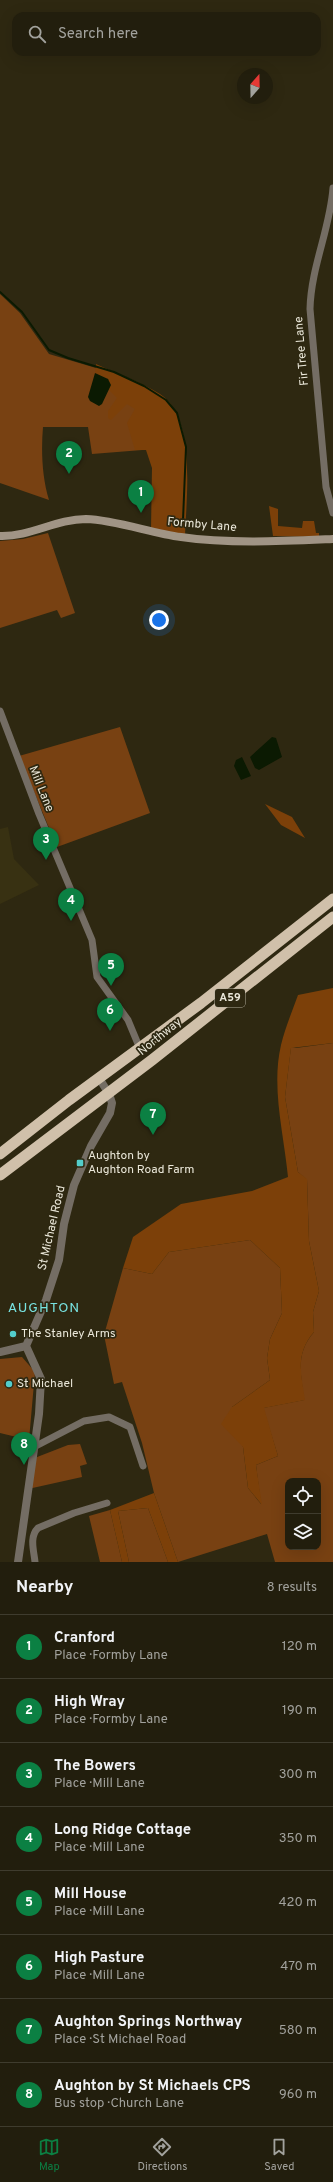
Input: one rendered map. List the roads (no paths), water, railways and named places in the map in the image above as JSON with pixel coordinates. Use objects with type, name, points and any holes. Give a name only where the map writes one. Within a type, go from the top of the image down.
[{"type":"highway","name":"Northway","points":[[0,1154],[98,1078],[143,1047],[201,1003],[333,899]]},
{"type":"highway","name":"Northway","points":[[0,1175],[79,1114],[109,1094],[333,917]]},
{"type":"highway","points":[[143,1047],[152,1060]]},
{"type":"main road","name":"Formby Lane","points":[[0,536],[29,533],[68,521],[87,519],[182,537],[292,541],[333,539]]},
{"type":"street","name":"Fir Tree Lane","points":[[333,188],[328,224],[316,261],[310,290],[310,309],[326,487],[333,513]]},
{"type":"street","name":"Mill Lane","points":[[0,711],[37,808],[92,940],[97,977],[128,1020],[138,1044],[143,1047]]},
{"type":"street","points":[[98,1078],[109,1094]]},
{"type":"street","name":"St Michael Road","points":[[26,1346],[46,1300],[59,1260],[64,1224],[74,1185],[91,1146],[110,1113],[112,1103],[109,1094]]},
{"type":"street","points":[[0,1352],[26,1346],[41,1379],[34,1447],[18,1562]]},
{"type":"street","points":[[34,1447],[84,1421],[109,1417],[130,1427],[143,1466]]},
{"type":"street","points":[[35,1562],[33,1539],[34,1533],[38,1528],[74,1513],[107,1503]]},
{"type":"waterway","points":[[0,292],[22,312],[49,350],[68,358],[114,372],[144,386],[166,400],[177,413],[186,447],[183,520]]},
{"type":"place","name":"High Wray","points":[[69,474]]},
{"type":"place","name":"Cranford","points":[[141,513]]},
{"type":"place","name":"The Bowers","points":[[46,860]]},
{"type":"place","name":"Long Ridge Cottage","points":[[71,921]]},
{"type":"place","name":"Mill House","points":[[111,986]]},
{"type":"place","name":"High Pasture","points":[[110,1031]]},
{"type":"place","name":"Aughton Springs Northway","points":[[153,1135]]},
{"type":"place","name":"Aughton by Aughton Road Farm","points":[[80,1163]]},
{"type":"place","name":"The Stanley Arms","points":[[13,1334]]},
{"type":"place","name":"St Michael","points":[[9,1384]]},
{"type":"place","name":"Aughton by St Michaels CPS","points":[[24,1465]]},
{"type":"district","name":"AUGHTON","points":[[44,1308]]}]
